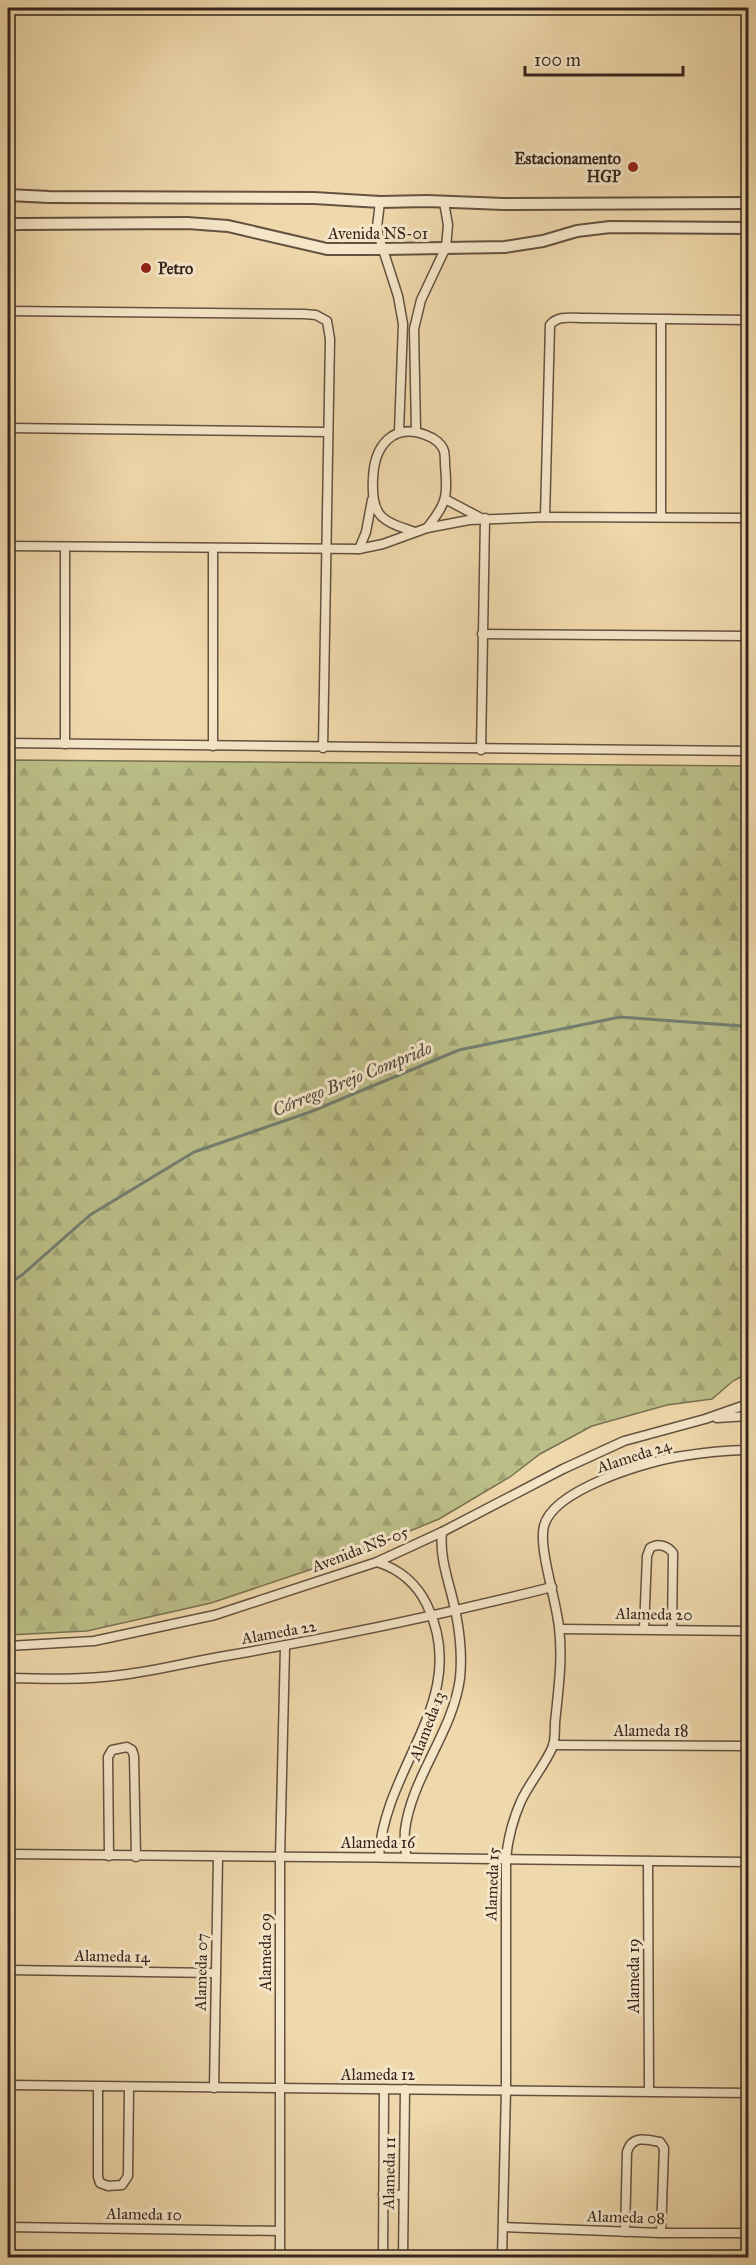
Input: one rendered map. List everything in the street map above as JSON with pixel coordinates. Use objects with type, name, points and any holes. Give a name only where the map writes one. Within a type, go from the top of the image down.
[{"type":"street","name":"Avenida NS-01","points":[[8,195],[314,198],[380,202],[504,204],[748,203]]},
{"type":"street","points":[[380,202],[377,226],[382,249],[398,296],[403,324],[399,432]]},
{"type":"street","points":[[416,431],[414,329],[422,300],[446,247],[448,225],[444,202]]},
{"type":"street","name":"Avenida NS-01","points":[[8,226],[176,223],[228,226],[327,249],[505,247],[543,241],[577,231],[610,227],[748,228]]},
{"type":"street","points":[[8,311],[316,315],[327,321],[330,327],[328,549],[323,747]]},
{"type":"street","points":[[545,517],[550,325],[559,318],[748,320]]},
{"type":"street","points":[[661,320],[661,517]]},
{"type":"street","points":[[8,428],[328,432]]},
{"type":"street","points":[[359,549],[366,532],[372,499],[373,462],[384,442],[399,432],[416,431],[435,438],[444,449],[447,488],[445,499],[443,508],[427,528]]},
{"type":"street","points":[[372,499],[381,516],[398,526],[415,532]]},
{"type":"street","points":[[445,499],[484,519]]},
{"type":"street","points":[[8,546],[359,549],[383,544],[427,528],[453,522],[484,519],[748,518]]},
{"type":"street","points":[[481,750],[484,519]]},
{"type":"street","points":[[65,547],[65,744]]},
{"type":"street","points":[[213,549],[213,746]]},
{"type":"street","points":[[482,634],[748,636]]},
{"type":"street","points":[[8,743],[481,750],[748,751]]},
{"type":"street","name":"Avenida NS-05","points":[[8,1646],[94,1641],[215,1615],[377,1562],[624,1441],[705,1419],[748,1404]]},
{"type":"street","name":"Avenida NS-05","points":[[705,1419],[748,1416]]},
{"type":"street","name":"Alameda 24","points":[[544,1524],[553,1509],[572,1494],[636,1468],[703,1453],[748,1450]]},
{"type":"street","name":"Alameda 15","points":[[502,2258],[506,2089],[506,1858],[512,1828],[521,1801],[553,1745],[560,1663],[560,1629],[543,1542],[544,1524]]},
{"type":"street","name":"Alameda 13","points":[[406,1857],[405,1828],[411,1805],[455,1701],[460,1679],[461,1662],[456,1612],[444,1570],[442,1532]]},
{"type":"street","points":[[644,1629],[647,1556],[650,1548],[657,1545],[668,1547],[672,1553],[672,1630]]},
{"type":"street","name":"Alameda 13","points":[[377,1562],[391,1566],[401,1573],[425,1600],[438,1631],[441,1654],[434,1702],[393,1792],[385,1817],[379,1857]]},
{"type":"street","name":"Alameda 22","points":[[8,1678],[120,1676],[285,1647],[433,1617],[552,1587]]},
{"type":"street","name":"Alameda 20","points":[[560,1629],[748,1631]]},
{"type":"street","name":"Alameda 09","points":[[280,2258],[280,1858],[285,1647]]},
{"type":"street","name":"Alameda 18","points":[[553,1745],[748,1746]]},
{"type":"street","points":[[110,1856],[108,1756],[110,1751],[122,1747],[130,1749],[134,1756],[136,1857]]},
{"type":"street","name":"Alameda 16","points":[[8,1854],[748,1862]]},
{"type":"street","name":"Alameda 07","points":[[214,2088],[218,1857]]},
{"type":"street","name":"Alameda 19","points":[[648,1860],[649,2091]]},
{"type":"street","name":"Alameda 14","points":[[8,1970],[216,1973]]},
{"type":"street","name":"Alameda 12","points":[[8,2085],[748,2093]]},
{"type":"street","points":[[98,2087],[98,2177],[103,2186],[122,2185],[129,2176],[129,2087]]},
{"type":"street","name":"Alameda 11","points":[[403,2258],[405,2089]]},
{"type":"street","name":"Alameda 11","points":[[383,2258],[384,2090]]},
{"type":"street","points":[[625,2232],[627,2152],[630,2143],[637,2139],[660,2142],[664,2148],[661,2233]]},
{"type":"street","points":[[384,2194],[403,2195]]},
{"type":"street","name":"Alameda 10","points":[[8,2227],[280,2231]]},
{"type":"street","name":"Alameda 08","points":[[503,2228],[748,2233]]},
{"type":"green space","points":[[8,760],[748,766],[748,1373],[733,1381],[712,1399],[667,1405],[592,1426],[540,1454],[510,1477],[439,1519],[342,1559],[211,1603],[87,1631],[8,1635]]},
{"type":"waterway","name":"Córrego Brejo Comprido","points":[[8,1284],[22,1275],[90,1215],[194,1152],[310,1112],[459,1050],[620,1017],[742,1026],[748,1030]]},
{"type":"place","name":"Estacionamento HGP","points":[[633,167]]},
{"type":"place","name":"Petro","points":[[146,268]]}]
